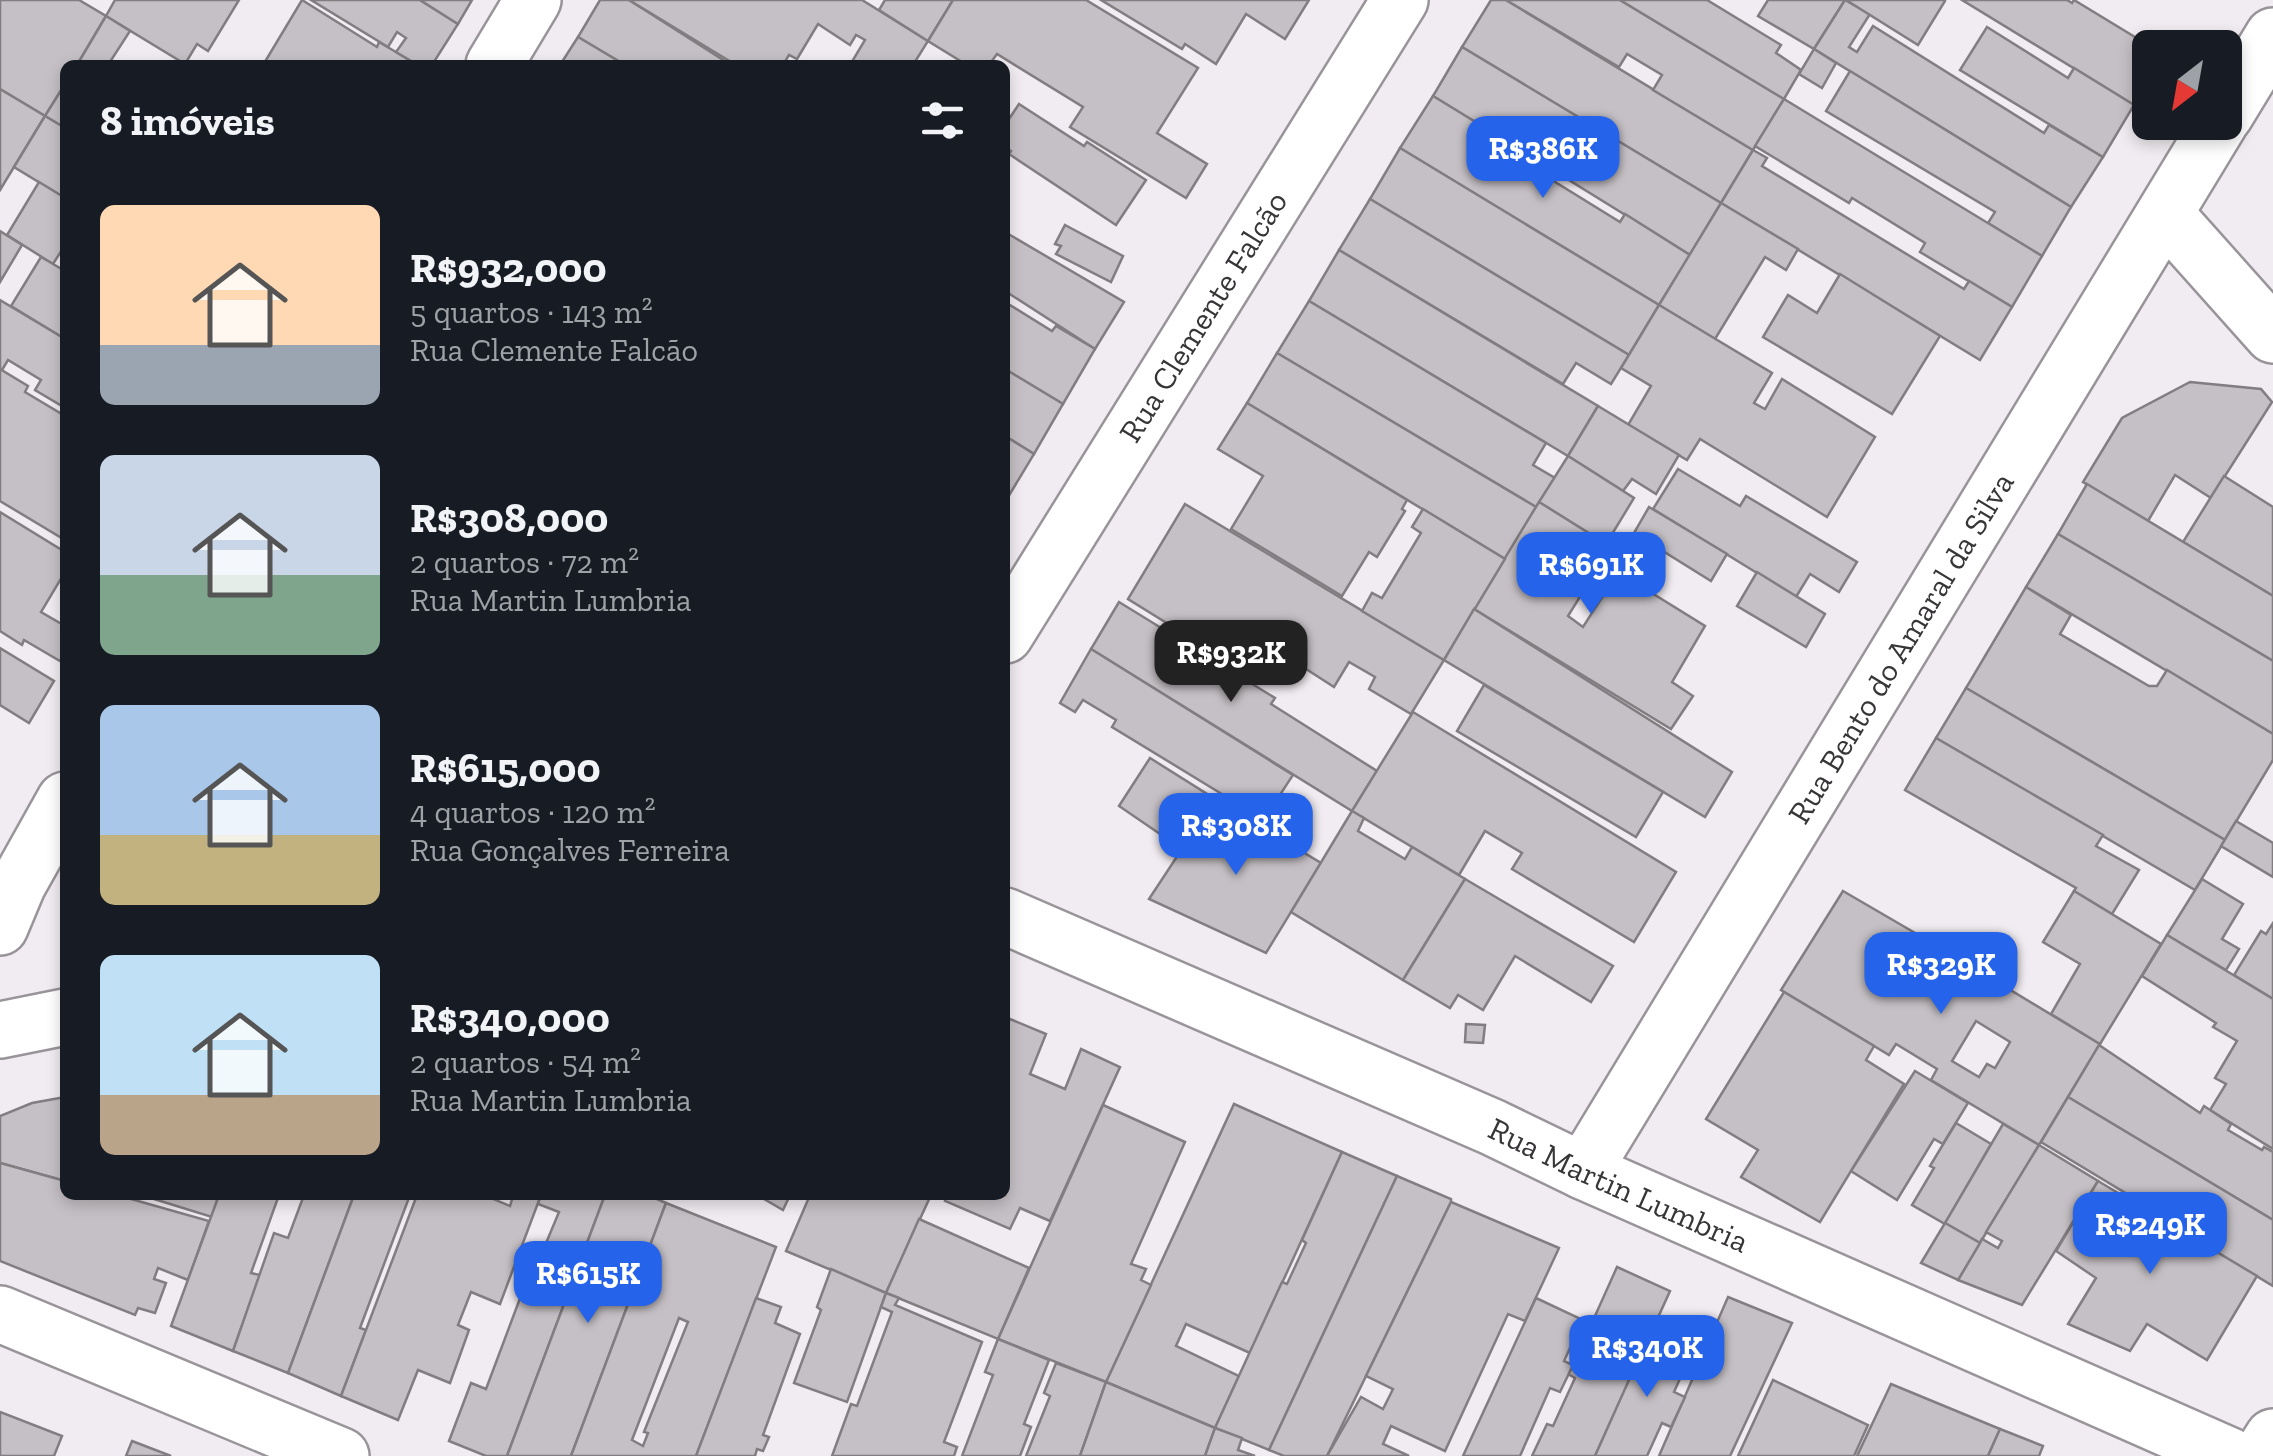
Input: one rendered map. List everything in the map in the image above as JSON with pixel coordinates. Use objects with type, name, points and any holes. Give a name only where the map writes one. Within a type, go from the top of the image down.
[{"type":"street","points":[[497,60],[533,0]]},
{"type":"street","name":"Rua Clemente Falcão","points":[[1010,627],[1400,0]]},
{"type":"street","points":[[2242,87],[2273,36]]},
{"type":"street","name":"Rua Bento do Amaral da Silva","points":[[1583,1171],[2209,140]]},
{"type":"street","points":[[2165,214],[2273,335]]},
{"type":"street","points":[[0,927],[18,884],[60,809]]},
{"type":"street","name":"Rua Martin Lumbria","points":[[1010,918],[1492,1127],[1583,1171],[2230,1456]]},
{"type":"street","points":[[0,1030],[60,1019]]},
{"type":"street","points":[[0,1314],[341,1456]]},
{"type":"street","points":[[2261,1456],[2273,1437]]},
{"type":"building","points":[[0,0],[79,0],[106,16],[80,60],[60,60],[60,92],[45,116],[0,89]]},
{"type":"building","points":[[115,0],[239,0],[208,51],[197,44],[187,60],[178,60],[106,16]]},
{"type":"building","points":[[302,0],[377,47],[379,42],[410,60],[266,60]]},
{"type":"building","points":[[311,0],[420,0],[458,24],[435,60],[410,60],[396,52],[406,38],[397,32],[388,47]]},
{"type":"building","points":[[420,0],[472,0],[458,24]]},
{"type":"building","points":[[600,0],[629,0],[723,60],[617,60],[578,37]]},
{"type":"building","points":[[629,0],[862,0],[928,41],[916,60],[853,60],[865,40],[856,35],[850,45],[818,24],[797,59],[789,55],[786,60],[728,60]]},
{"type":"building","points":[[885,0],[953,0],[928,41],[879,10]]},
{"type":"building","points":[[953,0],[1086,0],[1198,68],[1157,133],[1207,164],[1186,198],[1070,127],[1083,107],[1010,60],[997,54],[993,60],[959,60],[928,41]]},
{"type":"building","points":[[1101,0],[1309,0],[1285,39],[1246,14],[1216,64],[1185,44],[1182,49]]},
{"type":"building","points":[[1491,0],[1506,0],[1753,150],[1721,203],[1462,47]]},
{"type":"building","points":[[1506,0],[1620,0],[1784,99],[1753,150],[1653,90],[1662,75],[1627,54],[1619,67]]},
{"type":"building","points":[[1620,0],[1707,0],[1781,45],[1776,53],[1801,70],[1784,99]]},
{"type":"building","points":[[1768,0],[1845,0],[1814,49],[1758,16]]},
{"type":"building","points":[[1845,0],[1870,14],[1849,47],[1857,52],[1873,26],[2044,133],[2049,125],[2103,157],[2071,207],[1814,49]]},
{"type":"building","points":[[1846,0],[1944,0],[1945,1],[1918,45]]},
{"type":"building","points":[[1962,0],[2074,0],[2132,35],[2132,104]]},
{"type":"building","points":[[106,16],[130,31],[111,60],[80,60]]},
{"type":"building","points":[[1987,27],[2068,78],[2074,68],[2132,104],[2132,108],[2103,157],[1960,70]]},
{"type":"building","points":[[578,37],[617,60],[563,60]]},
{"type":"building","points":[[1462,47],[1721,203],[1690,255],[1433,96]]},
{"type":"building","points":[[1814,49],[1836,63],[1822,88],[1799,74]]},
{"type":"building","points":[[1850,71],[2071,207],[2042,256],[1988,223],[1995,212],[1826,111]]},
{"type":"building","points":[[0,89],[45,116],[0,190]]},
{"type":"building","points":[[60,92],[60,125],[45,116]]},
{"type":"building","points":[[1433,96],[1518,148],[1513,156],[1620,222],[1625,214],[1690,255],[1659,305],[1400,148]]},
{"type":"building","points":[[1784,99],[2042,256],[2012,307],[1920,252],[1925,243],[1755,146]]},
{"type":"building","points":[[1019,104],[1146,180],[1116,225],[1010,155],[1010,118]]},
{"type":"building","points":[[45,116],[60,125],[60,195],[14,167]]},
{"type":"building","points":[[1400,148],[1659,305],[1629,355],[1370,199]]},
{"type":"building","points":[[1753,150],[1767,158],[1762,166],[1964,289],[1969,281],[2012,307],[1980,360],[1721,203]]},
{"type":"building","points":[[39,182],[60,195],[60,253],[53,264],[7,235]]},
{"type":"building","points":[[1370,199],[1629,355],[1611,384],[1576,363],[1563,384],[1339,250]]},
{"type":"building","points":[[1721,203],[1798,249],[1786,270],[1765,257],[1715,339],[1659,305]]},
{"type":"building","points":[[1065,225],[1123,256],[1111,282],[1056,254],[1061,246],[1055,244]]},
{"type":"building","points":[[0,231],[22,245],[0,282]]},
{"type":"building","points":[[1010,235],[1124,302],[1095,349],[1010,294]]},
{"type":"building","points":[[1339,250],[1598,406],[1568,456],[1309,301]]},
{"type":"building","points":[[41,257],[60,268],[60,336],[11,306]]},
{"type":"building","points":[[1840,274],[1940,336],[1892,414],[1763,337],[1788,295],[1817,313]]},
{"type":"building","points":[[0,300],[60,336],[60,405],[35,390],[41,380],[8,360],[0,369]]},
{"type":"building","points":[[1309,301],[1546,443],[1533,465],[1555,478],[1536,507],[1277,353]]},
{"type":"building","points":[[1010,305],[1052,331],[1056,326],[1095,349],[1063,404],[1010,372]]},
{"type":"building","points":[[1659,305],[1772,373],[1754,403],[1765,409],[1782,379],[1875,437],[1827,517],[1700,439],[1687,460],[1628,425],[1651,386],[1621,368]]},
{"type":"building","points":[[1277,353],[1536,507],[1505,559],[1247,403]]},
{"type":"building","points":[[0,369],[28,386],[25,392],[60,413],[60,537],[0,501]]},
{"type":"building","points":[[1010,372],[1063,404],[1034,454],[1010,439]]},
{"type":"building","points":[[2190,382],[2261,389],[2272,402],[2211,498],[2175,475],[2148,521],[2083,482],[2122,418]]},
{"type":"building","points":[[1247,403],[1407,500],[1402,509],[1405,511],[1377,557],[1369,552],[1342,596],[1231,529],[1263,476],[1218,449]]},
{"type":"building","points":[[1598,406],[1679,455],[1656,494],[1632,479],[1623,491],[1568,456]]},
{"type":"building","points":[[1010,439],[1034,454],[1010,494]]},
{"type":"building","points":[[1568,456],[1634,498],[1606,544],[1539,502]]},
{"type":"building","points":[[1678,469],[1740,506],[1746,496],[1857,562],[1839,592],[1810,574],[1796,597],[1653,509]]},
{"type":"building","points":[[2224,476],[2273,507],[2273,596],[2183,542]]},
{"type":"building","points":[[2087,484],[2273,596],[2273,661],[2058,534]]},
{"type":"building","points":[[1539,502],[1611,547],[1568,616],[1583,627],[1610,585],[1626,595],[1634,582],[1705,626],[1672,682],[1693,696],[1671,729],[1474,609]]},
{"type":"building","points":[[1185,504],[1444,660],[1411,714],[1369,689],[1375,677],[1349,662],[1334,687],[1286,656],[1273,679],[1243,661],[1238,667],[1128,599]]},
{"type":"building","points":[[1649,507],[1727,554],[1711,581],[1634,533]]},
{"type":"building","points":[[1423,509],[1505,559],[1444,660],[1362,611],[1372,593],[1382,598],[1421,533],[1412,527]]},
{"type":"building","points":[[0,512],[60,549],[60,580],[41,612],[60,623],[60,661],[0,631]]},
{"type":"building","points":[[2058,534],[2273,661],[2273,734],[2026,587]]},
{"type":"building","points":[[1757,572],[1825,614],[1806,647],[1737,606]]},
{"type":"building","points":[[2026,587],[2071,615],[2060,634],[2149,686],[2157,686],[2167,670],[2273,734],[2273,760],[2225,840],[1966,688]]},
{"type":"building","points":[[1119,602],[1275,698],[1271,704],[1377,771],[1352,811],[1091,649]]},
{"type":"building","points":[[1474,609],[1732,772],[1705,817],[1444,660]]},
{"type":"building","points":[[0,648],[54,681],[29,723],[0,705]]},
{"type":"building","points":[[1091,649],[1293,775],[1266,816],[1250,806],[1248,810],[1112,727],[1116,720],[1083,700],[1075,712],[1060,703]]},
{"type":"building","points":[[1484,685],[1663,792],[1636,837],[1457,731]]},
{"type":"building","points":[[1966,688],[2225,840],[2195,890],[1936,738]]},
{"type":"building","points":[[1413,712],[1676,872],[1634,942],[1512,869],[1522,853],[1485,831],[1459,875],[1352,811]]},
{"type":"building","points":[[1936,738],[2103,835],[2096,846],[2139,870],[2112,914],[2074,891],[2076,888],[1905,790]]},
{"type":"building","points":[[1150,758],[1215,799],[1182,849],[1119,806]]},
{"type":"building","points":[[1215,799],[1321,863],[1266,953],[1149,899]]},
{"type":"building","points":[[1352,811],[1364,818],[1358,831],[1405,859],[1412,847],[1465,879],[1403,980],[1291,912]]},
{"type":"building","points":[[2236,821],[2273,843],[2273,877],[2221,846]]},
{"type":"building","points":[[1465,879],[1613,966],[1591,1002],[1515,956],[1483,1010],[1458,995],[1450,1008],[1403,980]]},
{"type":"building","points":[[2202,879],[2243,904],[2222,939],[2239,949],[2226,970],[2167,935]]},
{"type":"building","points":[[1843,891],[1934,944],[1932,949],[1994,986],[1997,982],[2100,1044],[2039,1145],[1931,1080],[1937,1069],[1896,1044],[1889,1055],[1781,990]],"holes":[[[1976,1021],[2010,1042],[1995,1068],[1987,1064],[1979,1077],[1952,1061]]]},
{"type":"building","points":[[2074,891],[2161,944],[2100,1044],[2051,1014],[2080,964],[2043,942]]},
{"type":"building","points":[[2273,923],[2273,999],[2234,975],[2261,931],[2266,934]]},
{"type":"building","points":[[2167,935],[2273,999],[2273,1149],[2210,1110],[2226,1084],[2215,1078],[2237,1041],[2142,976]]},
{"type":"building","points":[[1784,992],[1874,1046],[1866,1060],[1904,1084],[1820,1222],[1741,1177],[1758,1150],[1706,1119]]},
{"type":"building","points":[[1010,1019],[1046,1034],[1030,1074],[1065,1089],[1081,1049],[1120,1067],[1050,1221],[1020,1208],[1010,1229],[945,1201],[1010,1200]]},
{"type":"building","points":[[1466,1024],[1485,1025],[1483,1043],[1465,1042]]},
{"type":"building","points":[[2099,1045],[2200,1113],[2204,1106],[2231,1124],[2228,1130],[2262,1150],[2264,1147],[2273,1152],[2273,1220],[2068,1097]]},
{"type":"building","points":[[1915,1071],[1968,1103],[1943,1144],[1934,1139],[1897,1200],[1851,1171]]},
{"type":"building","points":[[2068,1097],[2273,1220],[2273,1286],[2041,1142]]},
{"type":"building","points":[[60,1098],[60,1180],[0,1163],[0,1116],[32,1103]]},
{"type":"building","points":[[1234,1104],[1342,1152],[1250,1353],[1186,1324],[1176,1346],[1239,1376],[1215,1428],[1106,1382]]},
{"type":"building","points":[[1103,1105],[1185,1142],[1131,1264],[1146,1269],[1141,1280],[1151,1285],[1106,1382],[998,1339]]},
{"type":"building","points":[[1956,1123],[1991,1144],[1945,1224],[1912,1205]]},
{"type":"building","points":[[2003,1124],[2039,1145],[1980,1243],[1945,1223]]},
{"type":"building","points":[[2039,1145],[2098,1181],[2022,1305],[1958,1280],[1982,1239],[1998,1248],[2002,1241],[1986,1232]]},
{"type":"building","points":[[1342,1152],[1397,1176],[1269,1450],[1215,1428],[1282,1282],[1287,1284],[1306,1243],[1302,1240]]},
{"type":"building","points":[[0,1163],[60,1180],[60,1200],[135,1200],[209,1221],[188,1280],[158,1268],[154,1279],[166,1283],[155,1313],[138,1308],[135,1315],[0,1261]]},
{"type":"building","points":[[1397,1176],[1451,1202],[1327,1456],[1284,1456],[1269,1450]]},
{"type":"building","points":[[2098,1181],[2257,1276],[2207,1360],[2147,1324],[2130,1351],[2068,1324],[2096,1278],[2056,1251]]},
{"type":"building","points":[[157,1200],[217,1200],[212,1217]]},
{"type":"building","points":[[217,1200],[277,1200],[251,1273],[260,1275],[233,1351],[171,1326]]},
{"type":"building","points":[[302,1200],[352,1200],[288,1373],[233,1351],[274,1233],[288,1238]]},
{"type":"building","points":[[352,1200],[408,1200],[360,1328],[366,1330],[341,1396],[288,1373]]},
{"type":"building","points":[[415,1200],[496,1200],[510,1206],[512,1200],[539,1200],[500,1304],[471,1292],[458,1325],[469,1330],[450,1383],[418,1370],[398,1420],[341,1396]]},
{"type":"building","points":[[539,1200],[603,1200],[507,1456],[486,1456],[449,1441],[471,1383],[486,1389],[540,1245],[544,1248],[559,1212],[538,1204]]},
{"type":"building","points":[[603,1200],[666,1203],[571,1456],[507,1456]]},
{"type":"building","points":[[766,1200],[788,1200],[783,1210]]},
{"type":"building","points":[[808,1200],[929,1200],[886,1293],[786,1251]]},
{"type":"building","points":[[1451,1202],[1559,1248],[1525,1321],[1508,1314],[1445,1451],[1391,1426],[1383,1444],[1409,1456],[1327,1456],[1361,1397],[1383,1409],[1393,1389],[1366,1376]]},
{"type":"building","points":[[666,1203],[776,1247],[696,1456],[571,1456]],"holes":[[[679,1318],[688,1322],[644,1432],[648,1433],[643,1446],[632,1440]]]},
{"type":"building","points":[[919,1219],[1029,1268],[998,1339],[886,1293]]},
{"type":"building","points":[[1945,1223],[1980,1243],[1958,1280],[1921,1263]]},
{"type":"building","points":[[1617,1267],[1670,1291],[1595,1456],[1532,1456],[1547,1424],[1553,1426],[1575,1378],[1568,1374],[1579,1352],[1586,1354],[1601,1320],[1595,1316]]},
{"type":"building","points":[[831,1269],[886,1293],[847,1402],[794,1383],[821,1310],[817,1307]]},
{"type":"building","points":[[886,1293],[899,1298],[895,1305],[982,1342],[944,1442],[957,1447],[954,1456],[832,1456],[851,1404],[857,1406],[892,1312],[881,1307]]},
{"type":"building","points":[[1728,1297],[1792,1323],[1730,1456],[1659,1456]]},
{"type":"building","points":[[756,1298],[781,1307],[775,1323],[800,1334],[763,1435],[769,1437],[763,1451],[757,1449],[755,1456],[696,1456]]},
{"type":"building","points":[[1536,1298],[1583,1320],[1564,1361],[1573,1365],[1560,1392],[1550,1388],[1520,1456],[1463,1456]]},
{"type":"building","points":[[1650,1333],[1692,1352],[1674,1392],[1685,1397],[1671,1427],[1662,1423],[1647,1456],[1595,1456]]},
{"type":"building","points":[[998,1339],[1049,1360],[1024,1424],[1031,1427],[1020,1456],[962,1456],[993,1375],[985,1372]]},
{"type":"building","points":[[1056,1363],[1106,1382],[1080,1456],[1026,1456],[1050,1396],[1044,1393]]},
{"type":"building","points":[[1773,1380],[1868,1425],[1854,1456],[1738,1456]]},
{"type":"building","points":[[1106,1382],[1215,1428],[1205,1456],[1080,1456]]},
{"type":"building","points":[[1891,1384],[2000,1429],[1988,1456],[1857,1456]]},
{"type":"building","points":[[0,1412],[62,1436],[54,1456],[0,1456]]},
{"type":"building","points":[[1215,1428],[1242,1438],[1238,1450],[1255,1456],[1205,1456]]},
{"type":"building","points":[[2000,1429],[2043,1446],[2039,1456],[1988,1456]]},
{"type":"building","points":[[132,1441],[171,1456],[126,1456]]}]
